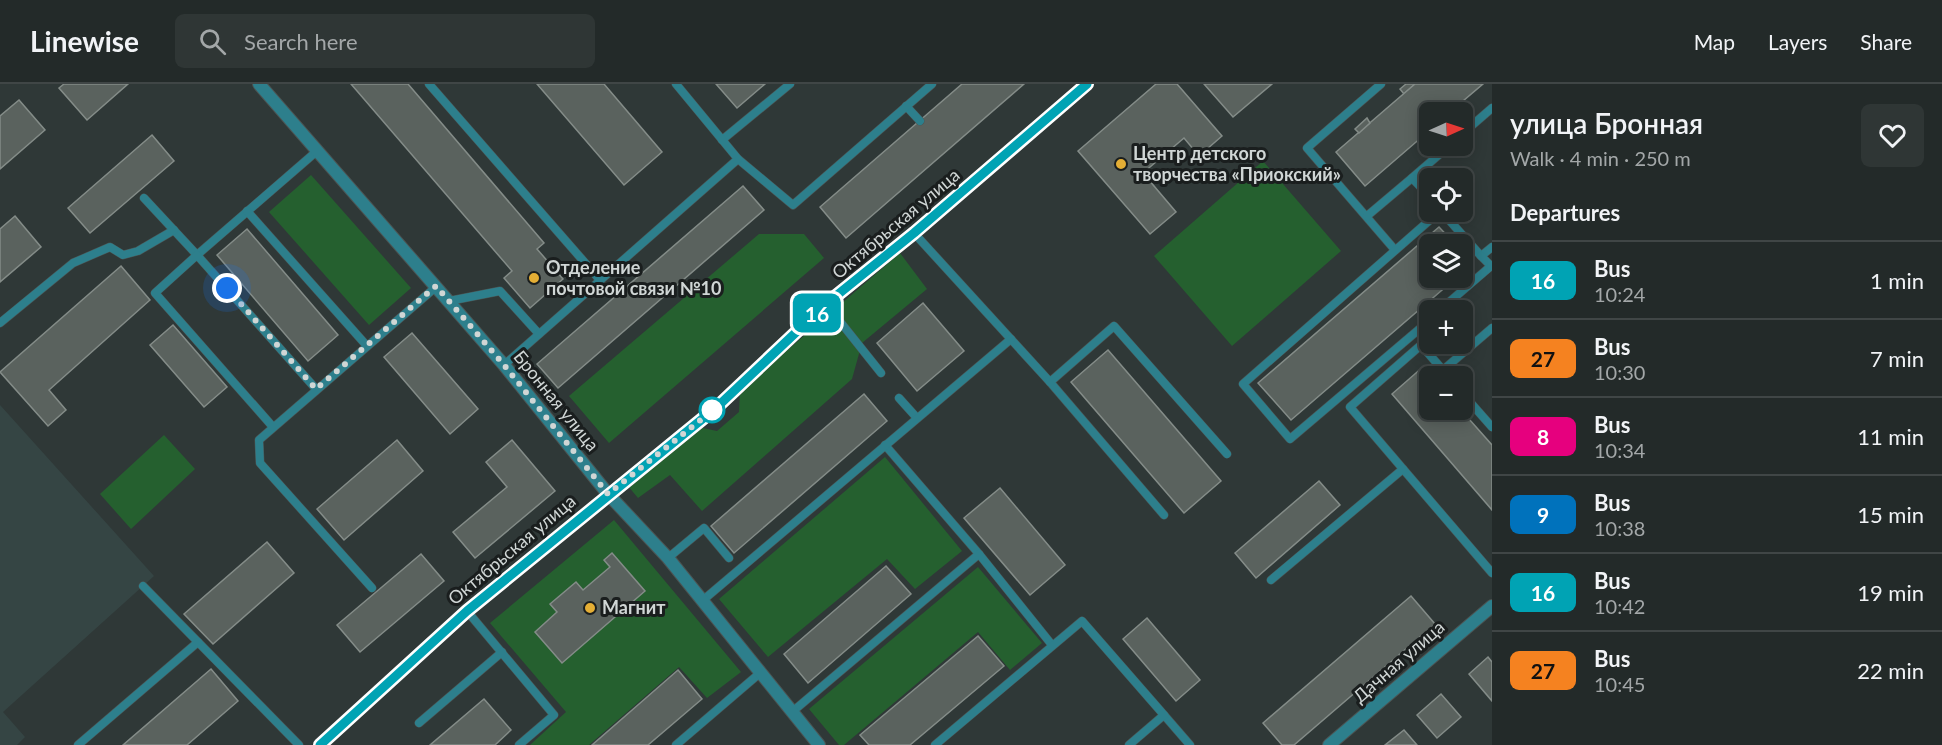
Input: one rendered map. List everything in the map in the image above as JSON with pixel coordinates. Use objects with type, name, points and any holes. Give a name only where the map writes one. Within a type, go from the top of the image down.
[{"type":"main road","name":"Октябрьская улица","points":[[320,745],[467,611],[717,407],[826,304],[914,233],[1087,84]]},
{"type":"street","name":"Бронная улица","points":[[259,84],[504,365],[608,494],[668,558],[819,745]]},
{"type":"street","name":"Дачная улица","points":[[1329,745],[1492,606]]},
{"type":"lane","points":[[429,84],[600,280]]},
{"type":"lane","points":[[676,84],[738,159],[793,205],[932,84]]},
{"type":"lane","points":[[722,140],[790,84]]},
{"type":"lane","points":[[1381,84],[1307,148],[1395,250]]},
{"type":"lane","points":[[906,106],[920,121]]},
{"type":"lane","points":[[1473,124],[1492,108]]},
{"type":"lane","points":[[273,427],[155,293],[317,151]]},
{"type":"lane","points":[[1367,216],[1437,156]]},
{"type":"lane","points":[[504,365],[738,159]]},
{"type":"lane","points":[[1412,178],[1419,185]]},
{"type":"lane","points":[[144,198],[316,389]]},
{"type":"lane","points":[[247,211],[367,346]]},
{"type":"lane","points":[[1419,329],[1290,439],[1243,384],[1429,222]]},
{"type":"lane","points":[[1450,222],[1491,267],[1452,300]]},
{"type":"lane","points":[[0,323],[73,263],[110,247],[123,255],[138,251],[174,230]]},
{"type":"lane","points":[[914,233],[1050,382],[1164,515]]},
{"type":"lane","points":[[1482,256],[1492,247]]},
{"type":"lane","points":[[372,588],[260,463],[259,440],[436,286]]},
{"type":"lane","points":[[449,301],[500,291],[539,334]]},
{"type":"lane","points":[[826,304],[881,373]]},
{"type":"lane","points":[[1050,382],[1114,326],[1227,454]]},
{"type":"lane","points":[[1452,366],[1492,328]]},
{"type":"lane","points":[[702,601],[1011,339]]},
{"type":"lane","points":[[1439,366],[1421,345],[1350,407],[1492,573]]},
{"type":"lane","points":[[899,398],[917,418]]},
{"type":"lane","points":[[1473,405],[1492,427]]},
{"type":"lane","points":[[885,445],[979,554],[1052,645]]},
{"type":"lane","points":[[1271,580],[1403,470]]},
{"type":"lane","points":[[668,558],[704,528],[729,558]]},
{"type":"lane","points":[[792,712],[979,554]]},
{"type":"lane","points":[[143,586],[299,745]]},
{"type":"lane","points":[[467,611],[554,715],[530,742],[519,745]]},
{"type":"lane","points":[[935,745],[1082,621],[1190,745]]},
{"type":"lane","points":[[78,745],[198,642]]},
{"type":"lane","points":[[419,723],[502,652]]},
{"type":"lane","points":[[676,745],[760,673]]},
{"type":"lane","points":[[1129,745],[1164,715]]},
{"type":"shaded area","points":[[0,405],[154,576],[3,712],[25,737],[17,745],[0,745]]},
{"type":"green space","points":[[1263,161],[1341,251],[1232,346],[1154,256]]},
{"type":"green space","points":[[311,175],[411,288],[369,325],[269,212]]},
{"type":"green space","points":[[759,234],[804,234],[824,258],[609,443],[569,396]]},
{"type":"green space","points":[[900,253],[927,289],[862,343],[852,379],[702,511],[670,475],[638,498],[628,486],[698,427],[717,431],[739,412],[740,391]]},
{"type":"green space","points":[[164,435],[195,469],[131,529],[100,494]]},
{"type":"green space","points":[[885,457],[962,551],[915,589],[887,559],[768,657],[719,599]]},
{"type":"green space","points":[[614,520],[741,672],[707,698],[679,667],[589,745],[530,745],[566,712],[490,623]]},
{"type":"green space","points":[[978,567],[1042,643],[1010,670],[978,632],[844,745],[839,745],[809,709]]},
{"type":"building","points":[[64,84],[128,84],[87,120],[59,88]]},
{"type":"building","points":[[351,84],[408,84],[544,243],[537,249],[563,279],[530,308],[504,278],[512,271]]},
{"type":"building","points":[[537,84],[604,84],[662,152],[624,185]]},
{"type":"building","points":[[716,84],[765,84],[737,108]]},
{"type":"building","points":[[962,84],[1024,84],[846,238],[820,207]]},
{"type":"building","name":"Центр детского творчества «Приокский»","points":[[1156,84],[1177,84],[1222,136],[1199,156],[1184,138],[1143,173],[1176,212],[1150,234],[1078,151]]},
{"type":"building","points":[[1204,84],[1272,84],[1233,117]]},
{"type":"building","points":[[1406,84],[1415,84],[1404,94],[1400,89]]},
{"type":"building","points":[[1415,84],[1483,84],[1462,102],[1419,102],[1419,139],[1365,186],[1336,152]]},
{"type":"building","points":[[19,100],[45,130],[0,169],[0,116]]},
{"type":"building","points":[[1367,118],[1370,123],[1359,133],[1355,129]]},
{"type":"building","points":[[152,135],[174,161],[90,233],[68,208]]},
{"type":"building","points":[[743,186],[764,210],[558,388],[537,364]]},
{"type":"building","points":[[15,216],[41,247],[0,282],[0,229]]},
{"type":"building","points":[[1439,227],[1446,234],[1431,234]]},
{"type":"building","points":[[247,229],[338,335],[308,361],[217,255]]},
{"type":"building","points":[[1419,244],[1419,288],[1444,288],[1430,300],[1419,300],[1419,310],[1291,420],[1258,383]]},
{"type":"building","points":[[121,266],[150,300],[49,390],[66,410],[48,426],[0,372]]},
{"type":"building","points":[[923,303],[964,351],[917,391],[877,343]]},
{"type":"building","points":[[173,325],[227,387],[204,407],[150,345]]},
{"type":"building","points":[[412,333],[478,409],[450,434],[384,357]]},
{"type":"building","points":[[1108,350],[1221,481],[1184,513],[1071,382]]},
{"type":"building","points":[[1419,370],[1419,420],[1470,420],[1492,445],[1492,510],[1392,394]]},
{"type":"building","points":[[864,394],[887,421],[734,553],[711,526]]},
{"type":"building","points":[[397,440],[423,471],[344,540],[317,509]]},
{"type":"building","points":[[512,440],[555,491],[475,558],[453,532],[507,487],[486,462]]},
{"type":"building","points":[[1319,481],[1340,505],[1256,578],[1235,553]]},
{"type":"building","points":[[1000,488],[1065,565],[1030,595],[964,518]]},
{"type":"building","points":[[267,542],[294,573],[213,644],[184,614]]},
{"type":"building","name":"Магнит","points":[[612,553],[645,591],[562,663],[535,632],[557,612],[550,604],[576,582],[583,590],[610,567],[604,560]]},
{"type":"building","points":[[421,554],[444,581],[360,652],[337,625]]},
{"type":"building","points":[[886,566],[911,594],[808,683],[784,654]]},
{"type":"building","points":[[1411,596],[1435,624],[1294,745],[1282,745],[1263,723]]},
{"type":"building","points":[[1147,618],[1200,680],[1176,701],[1123,639]]},
{"type":"building","points":[[978,636],[1004,666],[910,745],[869,745],[860,735]]},
{"type":"building","points":[[1488,657],[1492,662],[1492,701],[1469,674]]},
{"type":"building","points":[[211,669],[238,701],[187,745],[123,745]]},
{"type":"building","points":[[678,670],[702,699],[648,745],[592,745]]},
{"type":"building","points":[[1441,694],[1461,717],[1437,738],[1417,715]]},
{"type":"building","points":[[484,699],[511,730],[495,745],[430,745]]},
{"type":"building","points":[[1404,730],[1417,745],[1385,745]]},
{"type":"bus line","name":"16","points":[[320,745],[467,611],[717,407],[826,304],[914,233],[1087,84]]},
{"type":"place","name":"Центр детского творчества «Приокский»","points":[[1121,164]]},
{"type":"place","name":"Отделение почтовой связи №10","points":[[534,278]]},
{"type":"place","name":"Магнит","points":[[590,608]]},
{"type":"route","points":[[227,288],[316,389],[436,286],[504,365],[608,494],[717,407],[712,410]]}]
